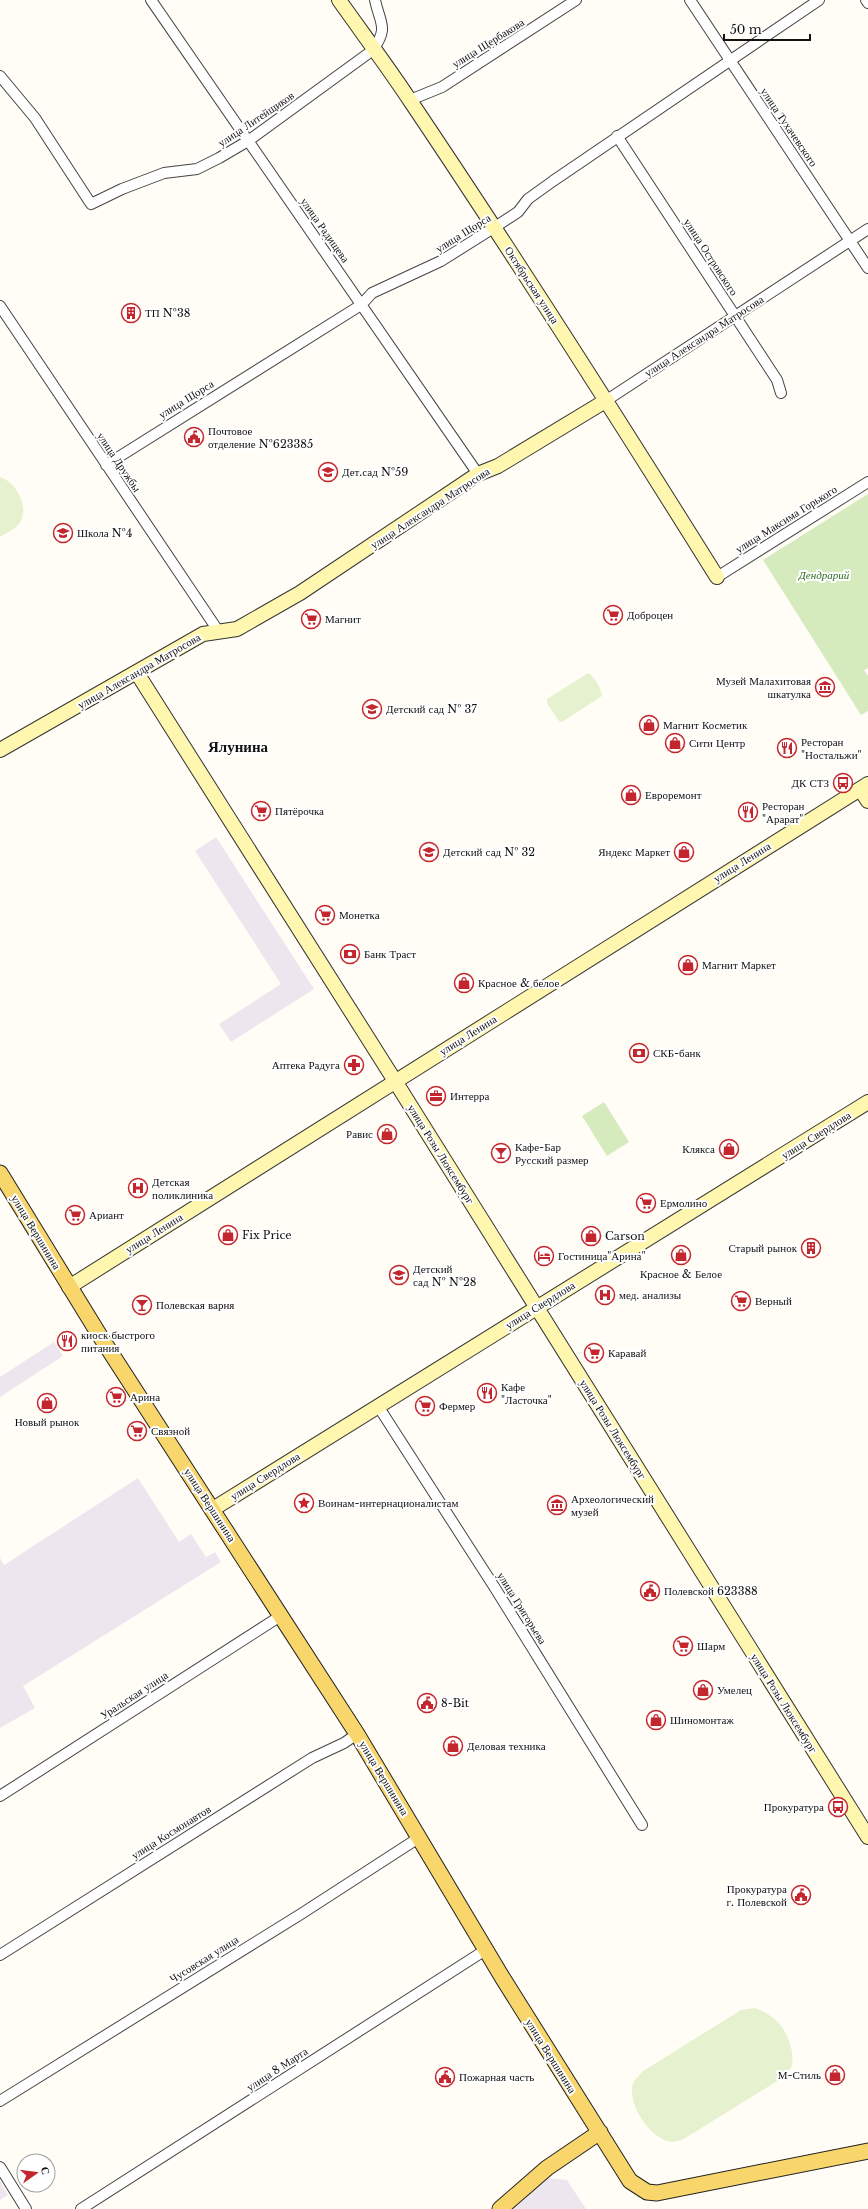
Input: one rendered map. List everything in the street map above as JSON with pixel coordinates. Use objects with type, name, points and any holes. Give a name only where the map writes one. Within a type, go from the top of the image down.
[{"type":"main road","name":"улица Вершинина","points":[[0,1173],[69,1287],[282,1615],[357,1734],[486,1949],[630,2181],[647,2192],[652,2193],[700,2185],[868,2151]]},
{"type":"main road","points":[[500,2209],[547,2168],[600,2132]]},
{"type":"street","name":"улица Радищева","points":[[151,0],[478,474]]},
{"type":"street","name":"Октябрьская улица","points":[[339,0],[373,50],[410,100],[495,227],[607,400],[717,577]]},
{"type":"street","name":"улица Литейщиков","points":[[0,76],[35,118],[91,204],[122,189],[164,173],[197,169],[248,141],[373,50],[381,39],[383,22],[375,0]]},
{"type":"street","name":"улица Щербакова","points":[[410,100],[442,87],[576,0]]},
{"type":"street","name":"улица Тухачевского","points":[[690,0],[868,268]]},
{"type":"street","name":"улица Щорса","points":[[106,465],[361,305],[372,293],[441,261],[518,212],[528,199],[553,181],[617,136],[731,62],[819,0]]},
{"type":"street","name":"улица Островского","points":[[617,136],[777,380],[781,393]]},
{"type":"street","name":"улица Александра Матросова","points":[[0,750],[203,634],[237,629],[300,593],[478,474],[498,466],[607,400],[734,315],[868,229]]},
{"type":"street","name":"улица Дружбы","points":[[0,306],[219,632]]},
{"type":"street","name":"улица Максима Горького","points":[[717,577],[868,482]]},
{"type":"street","name":"улица Розы Люксембург","points":[[137,672],[395,1081],[868,1838]]},
{"type":"street","points":[[864,787],[868,801]]},
{"type":"street","name":"улица Ленина","points":[[69,1287],[864,787]]},
{"type":"street","name":"улица Свердлова","points":[[213,1509],[868,1102]]},
{"type":"street","name":"улица Григорьева","points":[[378,1406],[495,1588],[642,1825]]},
{"type":"street","name":"Уральская улица","points":[[0,1796],[282,1615]]},
{"type":"street","name":"улица Космонавтов","points":[[0,1955],[312,1758],[344,1743],[357,1734]]},
{"type":"street","name":"Чусовская улица","points":[[0,2101],[301,1914],[420,1837]]},
{"type":"street","name":"улица 8 Марта","points":[[81,2209],[486,1949]]},
{"type":"street","points":[[0,2167],[26,2209]]},
{"type":"shaded area","points":[[216,837],[314,989],[231,1042],[219,1024],[281,984],[195,851]]},
{"type":"shaded area","points":[[54,1342],[63,1356],[0,1397],[0,1377]]},
{"type":"shaded area","points":[[138,1478],[179,1542],[191,1534],[206,1557],[215,1552],[221,1562],[23,1686],[35,1708],[0,1728],[0,1558],[4,1565]]},
{"type":"shaded area","points":[[547,2178],[567,2180],[586,2209],[514,2209]]},
{"type":"shaded area","points":[[0,2181],[8,2195],[0,2200]]},
{"type":"green space","points":[[0,477],[16,489],[22,502],[23,516],[20,522],[13,529],[0,537]]},
{"type":"green space","name":"Дендрарий","points":[[868,494],[868,668],[864,670],[868,676],[868,711],[861,715],[763,560]]},
{"type":"green space","points":[[588,673],[597,683],[601,690],[602,696],[562,722],[559,721],[547,703],[547,699]]},
{"type":"green space","points":[[604,1102],[629,1142],[607,1156],[582,1116]]},
{"type":"green space","points":[[755,2008],[779,2023],[789,2041],[792,2052],[792,2063],[784,2077],[682,2140],[669,2142],[660,2138],[646,2126],[636,2109],[632,2091],[635,2080],[643,2071],[741,2010]]},
{"type":"place","name":"ТП №38","points":[[131,313]]},
{"type":"place","name":"Почтовое отделение №623385","points":[[194,437]]},
{"type":"place","name":"Дет.сад №59","points":[[328,472]]},
{"type":"place","name":"Школа №4","points":[[63,533]]},
{"type":"place","name":"Доброцен","points":[[613,615]]},
{"type":"place","name":"Магнит","points":[[311,619]]},
{"type":"place","name":"Музей Малахитовая шкатулка","points":[[825,687]]},
{"type":"place","name":"Детский сад № 37","points":[[372,709]]},
{"type":"place","name":"Магнит Косметик","points":[[649,725]]},
{"type":"place","name":"Сити Центр","points":[[675,743]]},
{"type":"place","name":"Ресторан \"Ностальжи\"","points":[[787,748]]},
{"type":"place","name":"ДК СТЗ","points":[[843,783]]},
{"type":"place","name":"Евроремонт","points":[[631,795]]},
{"type":"place","name":"Пятёрочка","points":[[261,811]]},
{"type":"place","name":"Ресторан \"Арарат\"","points":[[748,812]]},
{"type":"place","name":"Детский сад № 32","points":[[429,852]]},
{"type":"place","name":"Яндекс Маркет","points":[[684,852]]},
{"type":"place","name":"Монетка","points":[[325,915]]},
{"type":"place","name":"Банк Траст","points":[[350,954]]},
{"type":"place","name":"Магнит Маркет","points":[[688,965]]},
{"type":"place","name":"Красное & белое","points":[[464,983]]},
{"type":"place","name":"СКБ-банк","points":[[639,1053]]},
{"type":"place","name":"Аптека Радуга","points":[[354,1065]]},
{"type":"place","name":"Интерра","points":[[436,1096]]},
{"type":"place","name":"Равис","points":[[387,1134]]},
{"type":"place","name":"Клякса","points":[[729,1149]]},
{"type":"place","name":"Кафе-Бар Русский размер","points":[[501,1153]]},
{"type":"place","name":"Детская поликлиника","points":[[138,1188]]},
{"type":"place","name":"Ермолино","points":[[646,1203]]},
{"type":"place","name":"Ариант","points":[[75,1215]]},
{"type":"place","name":"Fix Price","points":[[228,1235]]},
{"type":"place","name":"Carson","points":[[591,1236]]},
{"type":"place","name":"Старый рынок","points":[[811,1248]]},
{"type":"place","name":"Красное & Белое","points":[[681,1255]]},
{"type":"place","name":"Гостиница\"Арина\"","points":[[544,1256]]},
{"type":"place","name":"Детский сад № №28","points":[[399,1275]]},
{"type":"place","name":"мед. анализы","points":[[605,1295]]},
{"type":"place","name":"Верный","points":[[741,1301]]},
{"type":"place","name":"Полевская варня","points":[[142,1305]]},
{"type":"place","name":"киоск быстрого питания","points":[[67,1341]]},
{"type":"place","name":"Каравай","points":[[594,1353]]},
{"type":"place","name":"Кафе \"Ласточка\"","points":[[487,1393]]},
{"type":"place","name":"Арина","points":[[116,1397]]},
{"type":"place","name":"Новый рынок","points":[[47,1403]]},
{"type":"place","name":"Фермер","points":[[425,1406]]},
{"type":"place","name":"Связной","points":[[137,1431]]},
{"type":"place","name":"Воинам-интернационалистам","points":[[304,1503]]},
{"type":"place","name":"Археологический музей","points":[[557,1505]]},
{"type":"place","name":"Полевской 623388","points":[[650,1591]]},
{"type":"place","name":"Шарм","points":[[683,1646]]},
{"type":"place","name":"Умелец","points":[[703,1690]]},
{"type":"place","name":"8-Bit","points":[[427,1703]]},
{"type":"place","name":"Шиномонтаж","points":[[656,1720]]},
{"type":"place","name":"Деловая техника","points":[[453,1746]]},
{"type":"place","name":"Прокуратура","points":[[838,1807]]},
{"type":"place","name":"Прокуратура г. Полевской","points":[[801,1895]]},
{"type":"place","name":"М-Стиль","points":[[835,2075]]},
{"type":"place","name":"Пожарная часть","points":[[445,2077]]},
{"type":"district","name":"Ялунина","points":[[238,746]]}]
